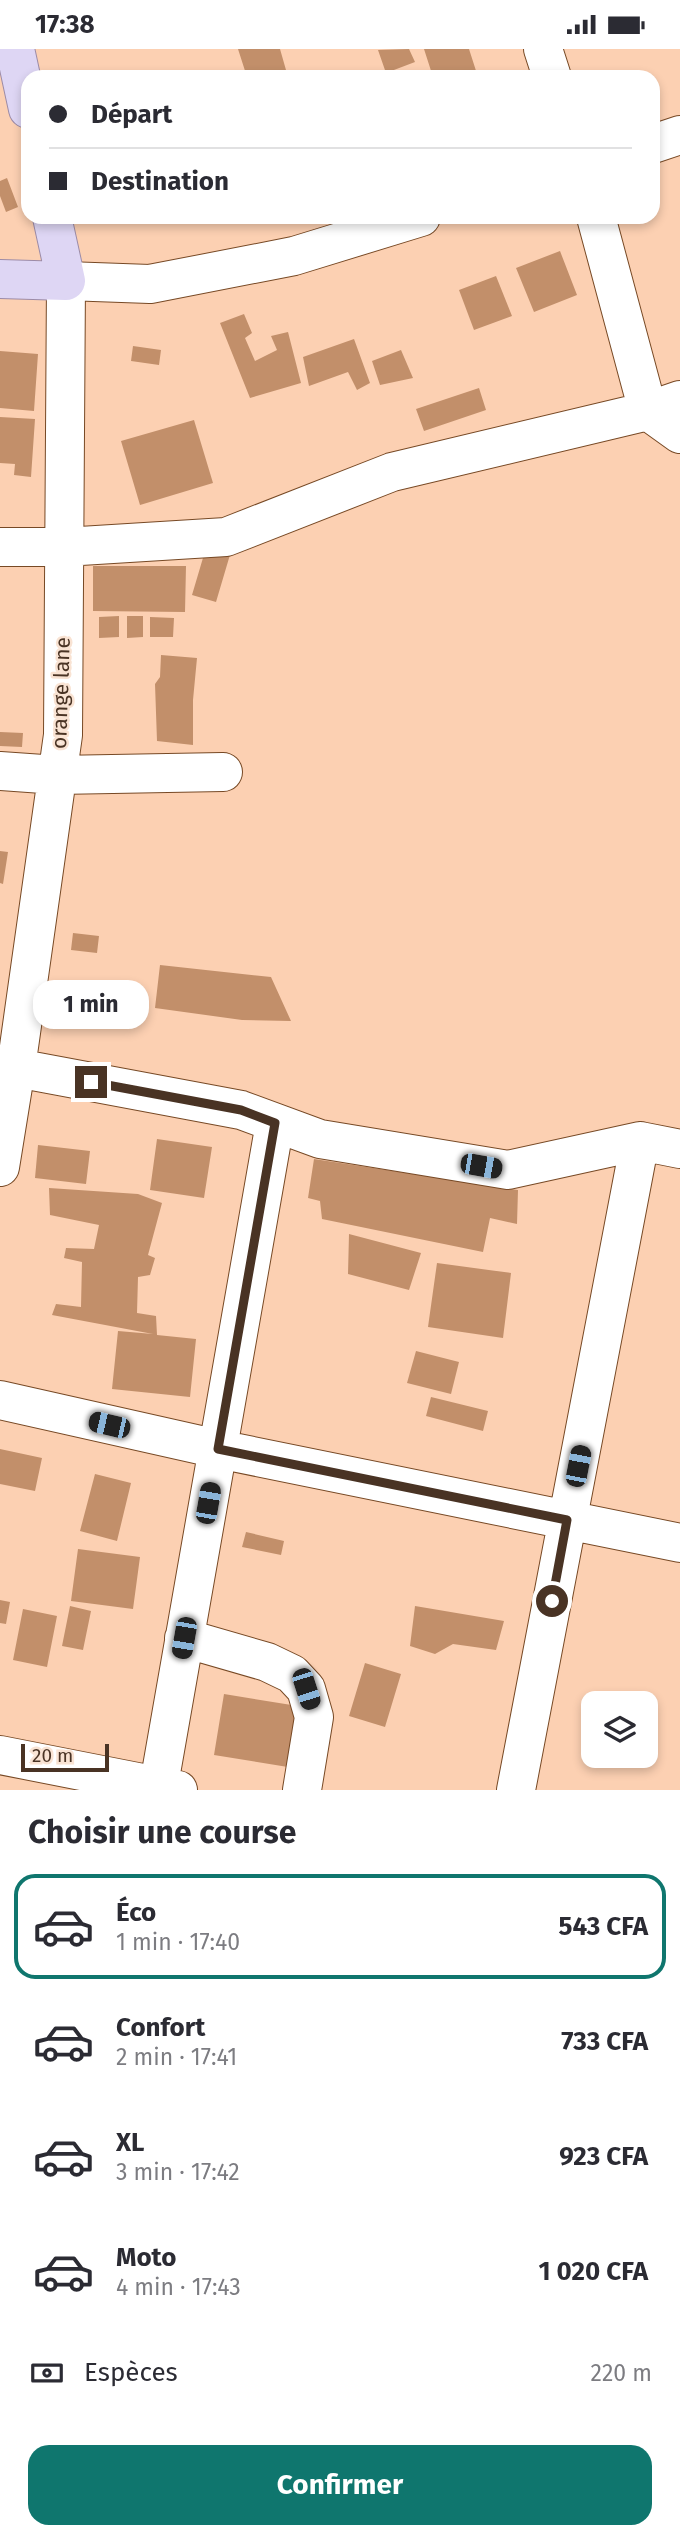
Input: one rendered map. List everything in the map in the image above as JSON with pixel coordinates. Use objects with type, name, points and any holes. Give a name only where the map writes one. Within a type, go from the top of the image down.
[{"type":"main road","points":[[15,49],[21,77]]},
{"type":"main road","name":"orange lane","points":[[54,224],[66,282]]},
{"type":"main road","points":[[0,279],[66,282]]},
{"type":"street","points":[[543,49],[550,70]]},
{"type":"street","points":[[660,142],[680,135]]},
{"type":"street","points":[[66,282],[150,284],[294,256],[398,224]]},
{"type":"street","points":[[599,224],[664,405],[680,434]]},
{"type":"street","name":"orange lane","points":[[0,1167],[8,1067],[63,735],[66,282]]},
{"type":"street","points":[[0,547],[64,547],[226,537],[392,472],[664,405]]},
{"type":"street","points":[[0,771],[57,775],[223,772]]},
{"type":"street","points":[[8,1067],[241,1110],[320,1139],[508,1170],[640,1141],[680,1149]]},
{"type":"street","points":[[0,1755],[165,1789],[184,1638],[275,1123]]},
{"type":"street","points":[[516,1790],[640,1141]]},
{"type":"street","points":[[0,1400],[218,1449],[678,1542]]},
{"type":"street","points":[[184,1638],[267,1662],[292,1674],[306,1689],[314,1717],[302,1790]]},
{"type":"building","points":[[238,49],[280,49],[286,70],[245,70]]},
{"type":"building","points":[[409,49],[415,62],[394,70],[385,70],[378,50]]},
{"type":"building","points":[[424,49],[469,49],[476,70],[431,70]]},
{"type":"building","points":[[7,178],[18,207],[6,212],[0,196],[0,181]]},
{"type":"building","points":[[560,251],[577,295],[534,312],[516,268]]},
{"type":"building","points":[[496,276],[512,316],[474,330],[459,290]]},
{"type":"building","points":[[244,314],[252,333],[245,338],[255,361],[277,350],[271,336],[288,332],[301,383],[250,398],[220,323]]},
{"type":"building","points":[[354,339],[370,383],[357,390],[348,372],[309,386],[303,357]]},
{"type":"building","points":[[133,346],[161,350],[159,365],[131,361]]},
{"type":"building","points":[[401,350],[413,378],[380,385],[372,361]]},
{"type":"building","points":[[0,351],[38,354],[34,411],[0,408]]},
{"type":"building","points":[[479,388],[486,410],[424,431],[416,409]]},
{"type":"building","points":[[0,417],[35,419],[31,477],[14,475],[15,464],[0,463]]},
{"type":"building","points":[[194,420],[213,483],[140,505],[121,441]]},
{"type":"building","points":[[208,541],[232,548],[216,602],[192,595]]},
{"type":"building","points":[[93,566],[186,566],[185,612],[93,611]]},
{"type":"building","points":[[119,616],[119,637],[99,638],[99,617]]},
{"type":"building","points":[[127,616],[143,616],[143,637],[127,638]]},
{"type":"building","points":[[150,617],[174,618],[173,637],[150,637]]},
{"type":"building","points":[[161,655],[197,658],[193,745],[157,741],[155,684],[160,677]]},
{"type":"building","points":[[0,732],[23,733],[22,747],[0,746]]},
{"type":"building","points":[[0,851],[8,852],[3,884],[0,883]]},
{"type":"building","points":[[73,933],[99,936],[97,953],[71,950]]},
{"type":"building","points":[[160,965],[271,977],[291,1021],[242,1020],[155,1008]]},
{"type":"building","points":[[157,1139],[212,1147],[204,1198],[150,1190]]},
{"type":"building","points":[[38,1145],[90,1151],[86,1184],[35,1178]]},
{"type":"building","points":[[314,1159],[518,1190],[517,1224],[490,1218],[483,1252],[322,1219],[320,1201],[308,1198]]},
{"type":"building","points":[[49,1188],[138,1194],[162,1203],[148,1255],[155,1258],[150,1275],[138,1277],[137,1313],[156,1316],[157,1335],[196,1339],[190,1397],[112,1389],[118,1331],[153,1334],[52,1315],[56,1304],[81,1307],[82,1262],[64,1258],[66,1248],[94,1249],[99,1225],[50,1215]]},
{"type":"building","points":[[349,1234],[421,1253],[409,1290],[348,1274]]},
{"type":"building","points":[[437,1263],[511,1273],[503,1338],[428,1327]]},
{"type":"building","points":[[416,1351],[459,1362],[451,1394],[407,1383]]},
{"type":"building","points":[[431,1397],[488,1411],[483,1431],[426,1416]]},
{"type":"building","points":[[0,1449],[42,1458],[35,1491],[0,1484]]},
{"type":"building","points":[[95,1474],[131,1483],[117,1541],[80,1531]]},
{"type":"building","points":[[246,1532],[284,1541],[281,1555],[242,1547]]},
{"type":"building","points":[[78,1549],[140,1557],[133,1609],[71,1601]]},
{"type":"building","points":[[0,1600],[10,1602],[6,1624],[0,1623]]},
{"type":"building","points":[[70,1606],[91,1611],[83,1650],[62,1646]]},
{"type":"building","points":[[415,1606],[504,1621],[496,1650],[453,1644],[435,1654],[410,1646]]},
{"type":"building","points":[[23,1609],[57,1616],[47,1667],[13,1660]]},
{"type":"building","points":[[365,1663],[401,1674],[385,1727],[349,1716]]},
{"type":"building","points":[[224,1694],[304,1707],[294,1768],[214,1755]]},
{"type":"route","points":[[91,1082],[241,1110],[275,1123],[218,1449],[567,1520],[552,1601]]}]
